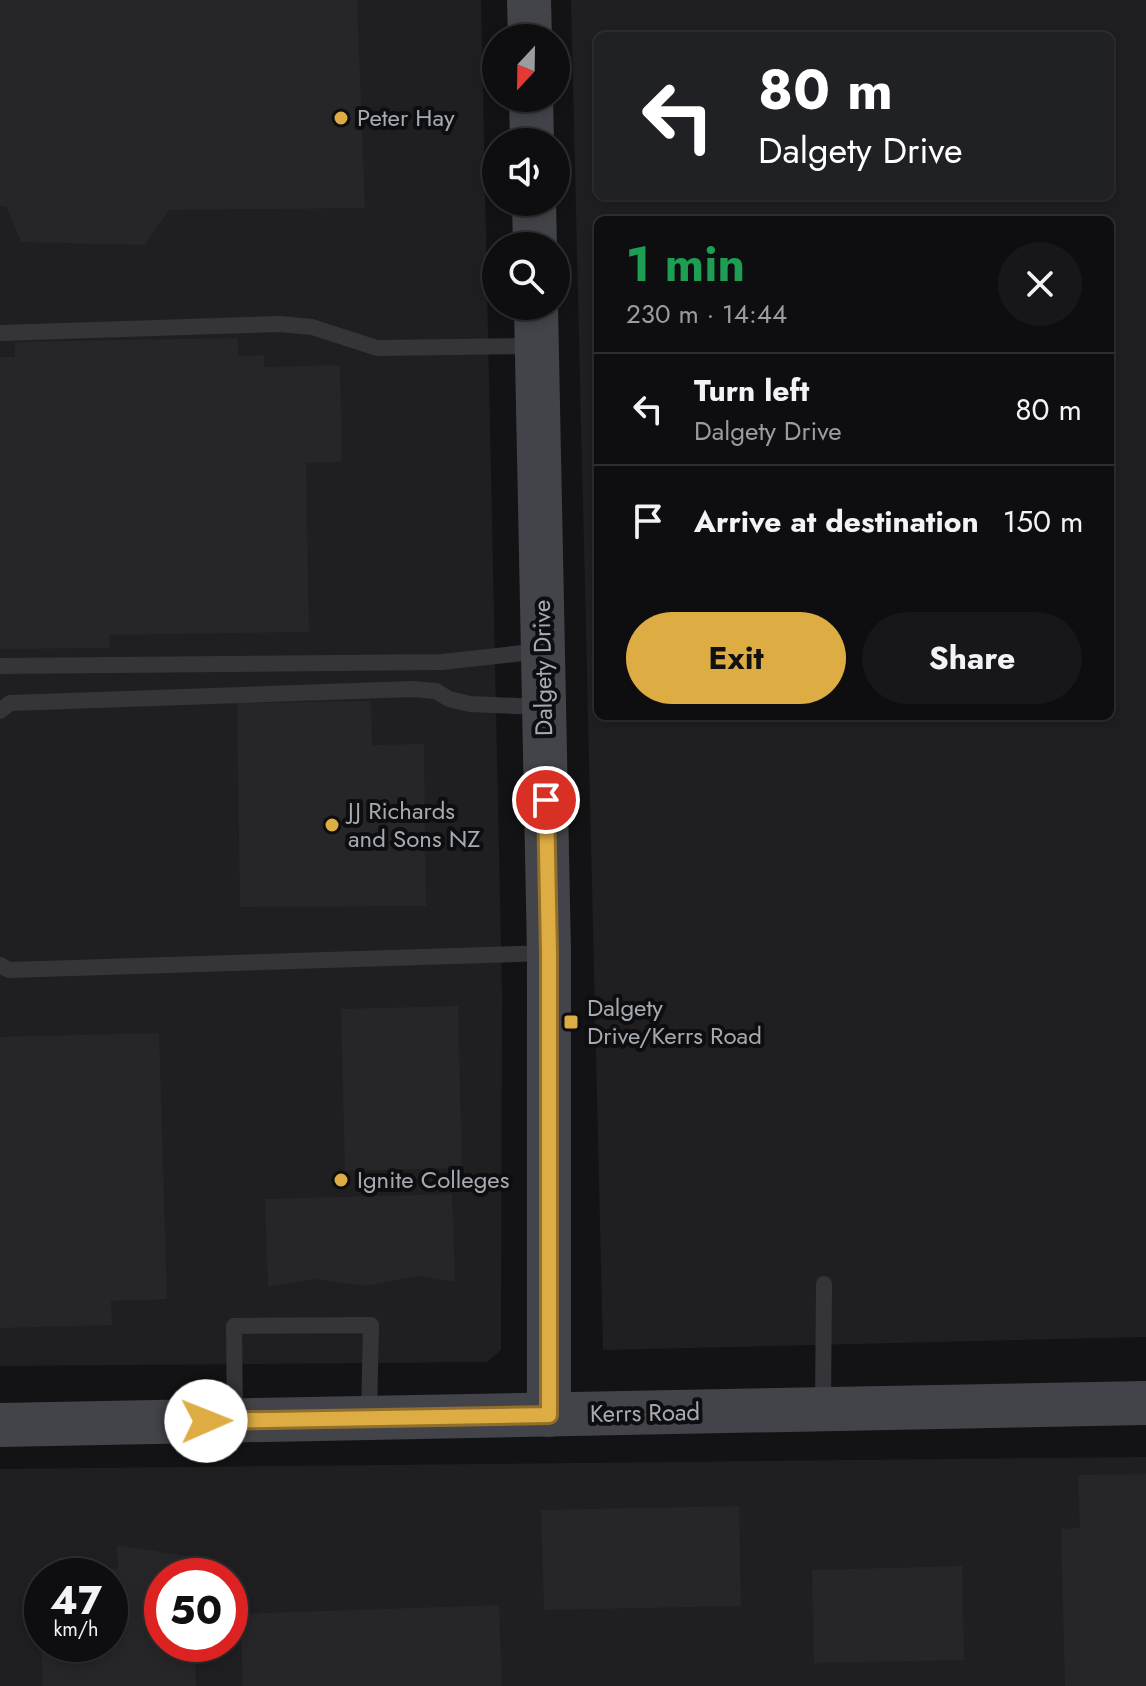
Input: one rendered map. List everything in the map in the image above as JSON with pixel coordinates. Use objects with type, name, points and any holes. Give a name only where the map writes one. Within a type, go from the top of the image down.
[{"type":"main road","points":[[529,0],[530,24]]},
{"type":"main road","name":"Dalgety Drive","points":[[536,326],[549,953],[549,1415]]},
{"type":"main road","name":"Kerrs Road","points":[[0,1425],[1146,1403]]},
{"type":"lane","points":[[0,333],[280,324],[312,327],[377,348],[536,326]]},
{"type":"lane","points":[[0,666],[442,662],[543,650]]},
{"type":"lane","points":[[0,711],[10,703],[412,689],[436,691],[449,699],[470,704],[544,708]]},
{"type":"lane","points":[[0,965],[9,970],[549,953]]},
{"type":"lane","points":[[823,1409],[824,1284]]},
{"type":"lane","points":[[235,1421],[234,1326],[371,1325],[369,1418]]},
{"type":"shaded area","points":[[0,0],[481,0],[482,216],[486,216],[486,232],[482,232],[482,320],[488,320],[502,994],[501,1350],[487,1362],[0,1366]]},
{"type":"shaded area","points":[[571,0],[1146,0],[1146,1337],[603,1350]]},
{"type":"shaded area","points":[[1146,1457],[1146,1686],[0,1686],[0,1469]]},
{"type":"building","points":[[0,0],[357,0],[365,208],[169,210],[145,245],[21,242],[6,206],[0,206]]},
{"type":"building","points":[[238,338],[238,356],[264,355],[264,367],[340,365],[342,462],[306,463],[309,632],[109,635],[109,648],[0,649],[0,357],[15,357],[15,342]]},
{"type":"building","name":"JJ Richards and Sons NZ","points":[[371,701],[372,745],[424,744],[426,906],[240,907],[237,703]]},
{"type":"building","points":[[458,1006],[462,1168],[345,1171],[341,1009]]},
{"type":"building","points":[[159,1033],[167,1299],[111,1301],[112,1325],[0,1328],[0,1037]]},
{"type":"building","points":[[452,1194],[455,1282],[418,1276],[366,1286],[314,1279],[268,1287],[265,1199]]},
{"type":"building","points":[[1146,1474],[1146,1686],[1065,1686],[1061,1529],[1080,1528],[1078,1475]]},
{"type":"building","points":[[739,1506],[741,1606],[544,1610],[541,1510]]},
{"type":"building","points":[[117,1545],[192,1557],[144,1558],[144,1662],[195,1662],[196,1686],[43,1686],[42,1662],[128,1662],[128,1558],[118,1558]]},
{"type":"building","points":[[962,1566],[964,1660],[814,1663],[812,1570]]},
{"type":"building","points":[[499,1605],[502,1686],[243,1686],[242,1662],[248,1662],[248,1614]]},
{"type":"place","name":"Peter Hay","points":[[341,118]]},
{"type":"place","name":"JJ Richards and Sons NZ","points":[[332,825]]},
{"type":"place","name":"Dalgety Drive/Kerrs Road","points":[[571,1022]]},
{"type":"place","name":"Ignite Colleges","points":[[341,1180]]},
{"type":"route","points":[[206,1421],[549,1415],[546,800]]}]
